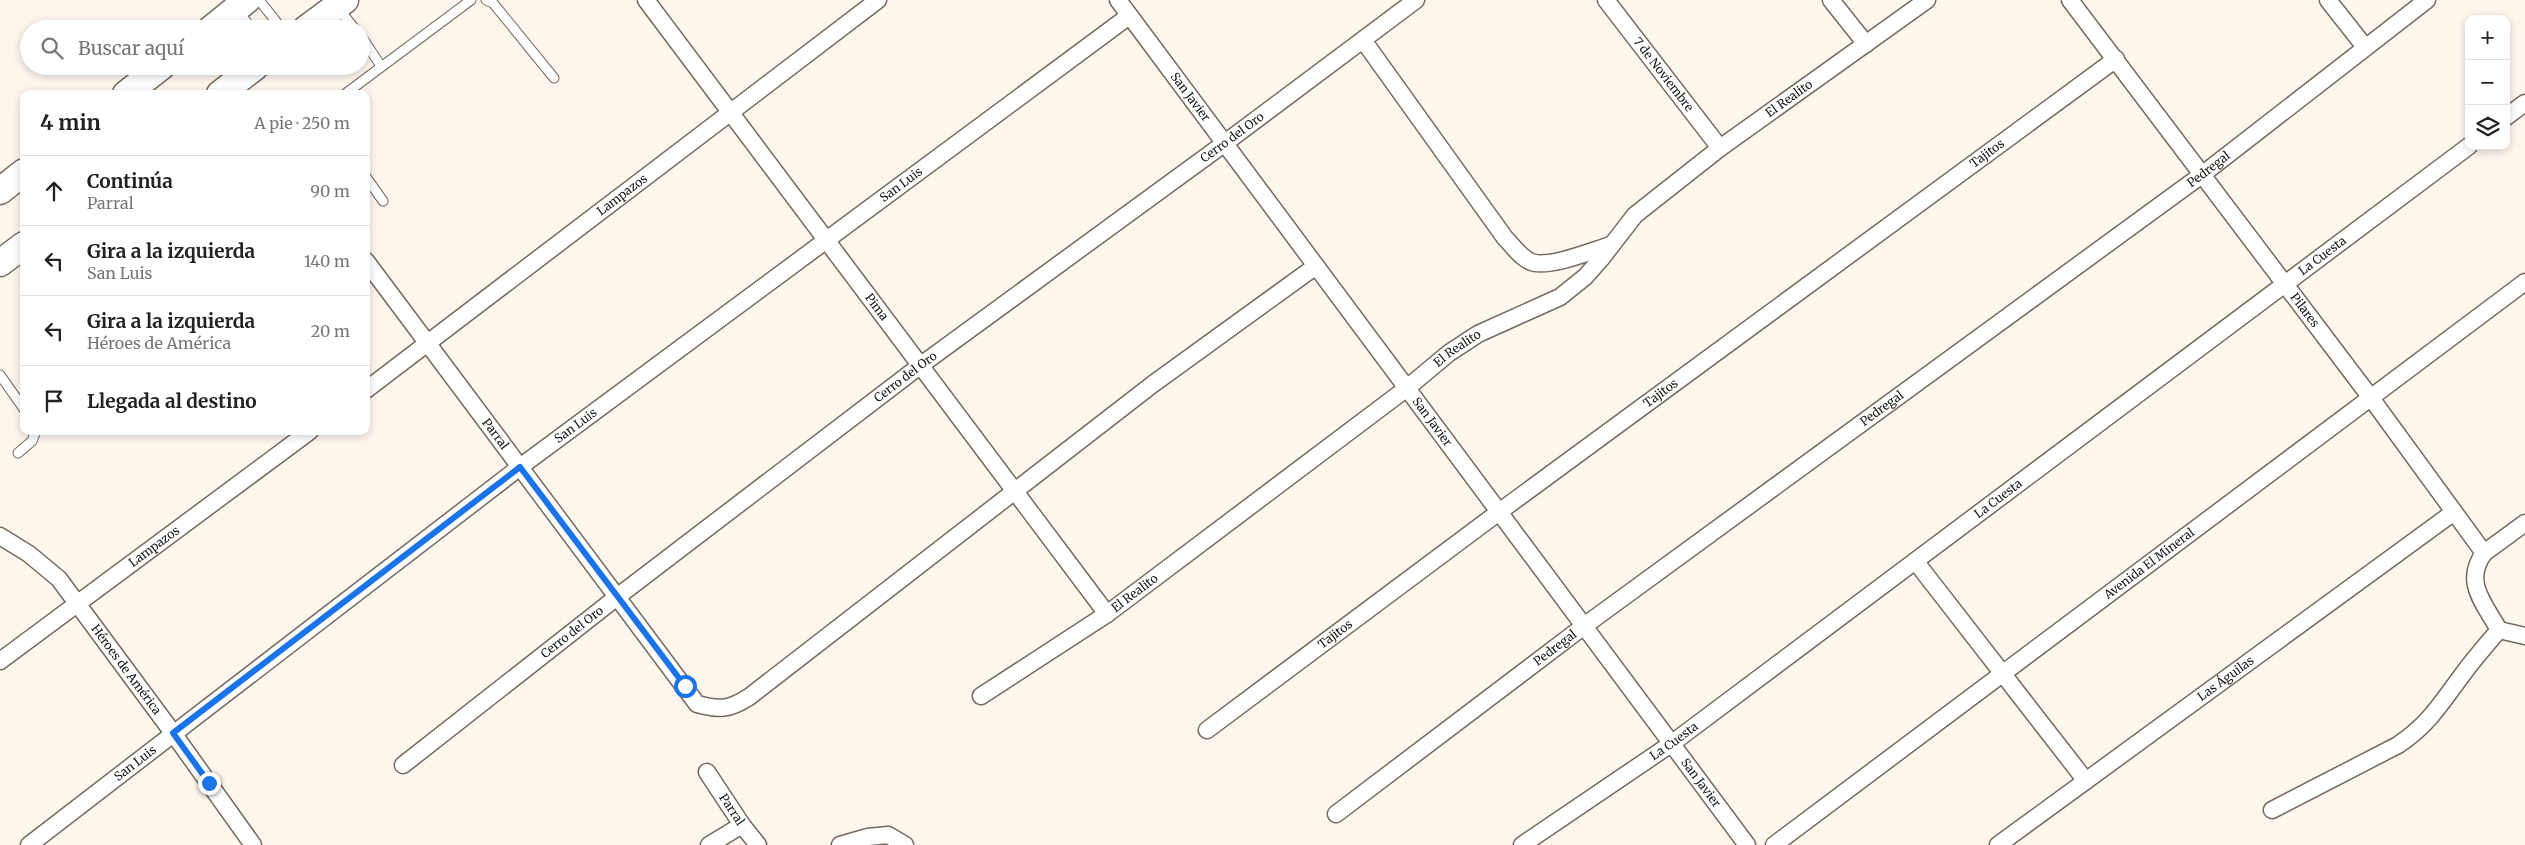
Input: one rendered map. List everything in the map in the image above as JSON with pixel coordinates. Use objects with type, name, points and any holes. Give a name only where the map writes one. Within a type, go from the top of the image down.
[{"type":"main road","points":[[318,20],[341,3]]},
{"type":"main road","points":[[225,20],[244,8]]},
{"type":"main road","points":[[131,90],[150,75]]},
{"type":"main road","points":[[232,90],[247,75]]},
{"type":"main road","points":[[0,191],[20,175]]},
{"type":"main road","points":[[0,263],[20,248]]},
{"type":"street","name":"Pima","points":[[646,0],[825,241],[921,365],[1107,614]]},
{"type":"street","name":"Lampazos","points":[[370,387],[731,114],[878,0]]},
{"type":"street","name":"San Javier","points":[[1118,0],[1747,845]]},
{"type":"street","name":"Cerro del Oro","points":[[403,764],[617,597],[921,365],[1225,143],[1416,0]]},
{"type":"street","name":"7 de Noviembre","points":[[1606,0],[1720,148]]},
{"type":"street","points":[[1831,0],[1866,44]]},
{"type":"street","name":"El Realito","points":[[981,696],[1107,614],[1407,388],[1449,353],[1478,334],[1560,297],[1585,277],[1635,214],[1720,148],[1927,0]]},
{"type":"street","name":"Pilares","points":[[2070,0],[2371,398],[2484,553]]},
{"type":"street","points":[[2328,0],[2365,47]]},
{"type":"street","name":"Pedregal","points":[[1336,814],[1584,626],[2203,174],[2427,0]]},
{"type":"street","name":"San Luis","points":[[29,845],[520,467],[1130,16]]},
{"type":"street","points":[[1363,40],[1505,238],[1521,255],[1533,263],[1548,262],[1611,245]]},
{"type":"street","name":"Tajitos","points":[[1207,730],[1499,512],[2116,59]]},
{"type":"street","points":[[2510,114],[2525,103]]},
{"type":"street","name":"La Cuesta","points":[[1522,845],[1671,744],[2285,286],[2465,149]]},
{"type":"street","name":"Parral","points":[[370,266],[697,704],[714,709],[734,707],[1015,492]]},
{"type":"street","points":[[1015,492],[1153,384],[1316,266]]},
{"type":"street","name":"Avenida El Mineral","points":[[1774,845],[2525,282]]},
{"type":"street","name":"Lampazos","points":[[0,661],[305,435]]},
{"type":"street","name":"Las Águilas","points":[[1998,845],[2454,512]]},
{"type":"street","points":[[2499,630],[2474,580],[2475,570],[2484,553],[2525,523]]},
{"type":"street","name":"Héroes de América","points":[[0,536],[45,567],[78,602],[253,845]]},
{"type":"street","points":[[1916,562],[2000,674],[2086,781]]},
{"type":"street","points":[[2499,630],[2525,636]]},
{"type":"street","points":[[2272,810],[2398,745],[2417,733],[2431,720],[2459,679],[2499,630]]},
{"type":"street","name":"Parral","points":[[707,772],[742,826],[758,845]]},
{"type":"street","points":[[709,845],[742,826]]},
{"type":"street","points":[[840,845],[888,835],[905,845]]},
{"type":"lane","points":[[370,75],[471,0]]},
{"type":"lane","points":[[486,0],[493,3],[554,78]]},
{"type":"lane","points":[[341,3],[350,20]]},
{"type":"lane","points":[[244,8],[266,20]]},
{"type":"lane","points":[[370,50],[381,66]]},
{"type":"lane","points":[[350,90],[369,75]]},
{"type":"lane","points":[[370,183],[383,201]]},
{"type":"lane","points":[[0,375],[20,402]]},
{"type":"lane","points":[[18,453],[32,441],[34,435]]},
{"type":"route","points":[[209,783],[173,733],[520,467],[685,686]]}]
